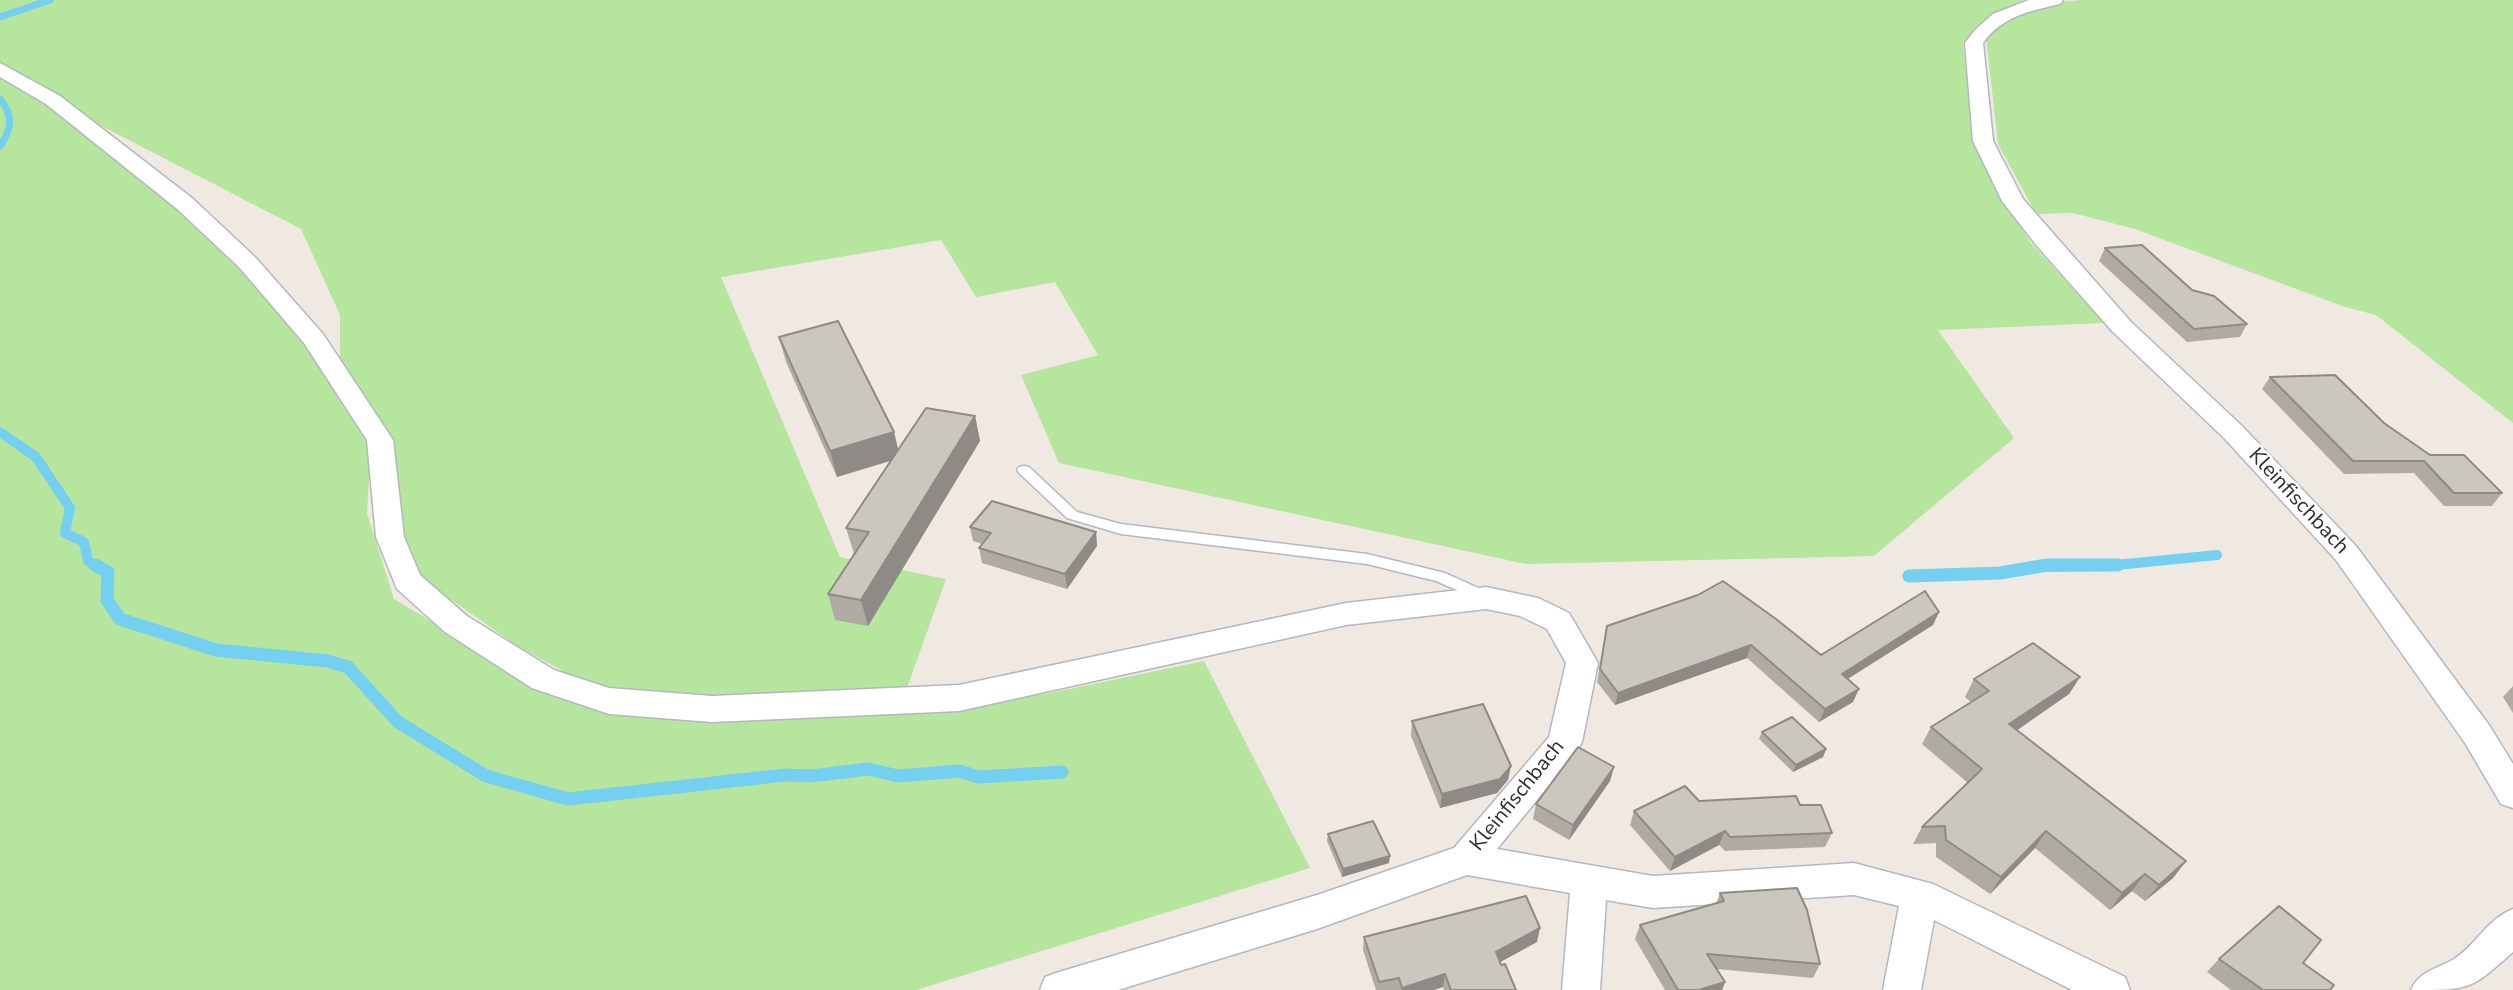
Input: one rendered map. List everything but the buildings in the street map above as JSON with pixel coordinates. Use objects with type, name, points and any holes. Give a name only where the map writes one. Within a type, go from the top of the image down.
[{"type":"street","name":"Kleinfischbach","points":[[2054,0],[2027,3],[1979,34],[1974,43],[1983,141],[2013,201],[2122,327],[2233,432],[2346,553],[2477,734],[2513,794]]},
{"type":"street","name":"Kleinfischbach","points":[[0,69],[53,100],[75,117],[184,203],[247,262],[314,339],[380,440],[390,537],[408,581],[456,624],[543,679],[609,701],[712,709],[959,698],[1346,614],[1486,598],[1527,606],[1558,621],[1582,663],[1565,742],[1467,859]]},
{"type":"street","name":"Kleinfischbach","points":[[1059,990],[1317,912],[1467,859],[1653,892],[1854,879],[1920,895],[2111,990]]},
{"type":"street","points":[[1581,990],[1590,880]]},
{"type":"street","points":[[1902,990],[1920,895]]},
{"type":"street","points":[[2430,990],[2470,970],[2513,926]]},
{"type":"lane","points":[[1024,470],[1072,515],[1121,529],[1367,559],[1440,577],[1486,598]]},
{"type":"green space","points":[[0,0],[2023,0],[1983,21],[1963,43],[1974,141],[2005,202],[2031,243],[2104,323],[1938,330],[2014,438],[1874,556],[1526,564],[1059,463],[1021,375],[1098,355],[1055,282],[976,297],[941,240],[721,277],[840,557],[946,579],[907,688],[752,697],[659,697],[587,684],[519,647],[411,572],[386,427],[340,364],[340,315],[301,229],[92,121],[134,172],[240,266],[307,345],[371,443],[367,513],[394,599],[521,675],[599,705],[899,712],[1045,694],[1204,661],[1310,868],[916,990],[0,990]]},
{"type":"green space","points":[[2080,0],[2513,0],[2513,423],[2376,315],[2342,306],[2135,229],[2073,213],[2036,214],[1998,144],[1986,37],[2032,5]]},
{"type":"waterway","points":[[0,17],[50,0]]},
{"type":"waterway","points":[[0,99],[8,111],[10,122],[0,146]]},
{"type":"waterway","points":[[0,432],[36,457],[70,508],[65,533],[84,542],[88,561],[98,567]]},
{"type":"waterway","points":[[2116,565],[2217,555]]},
{"type":"waterway","points":[[95,565],[108,572],[107,600],[120,619],[216,650],[328,661],[348,667],[398,722],[486,776],[568,799],[785,775],[811,776],[868,769],[898,776],[959,771],[979,777],[1062,772]]},
{"type":"waterway","points":[[1909,576],[2000,573],[2047,565],[2116,565]]},
{"type":"waterway","points":[[2038,567],[2116,565]]}]
